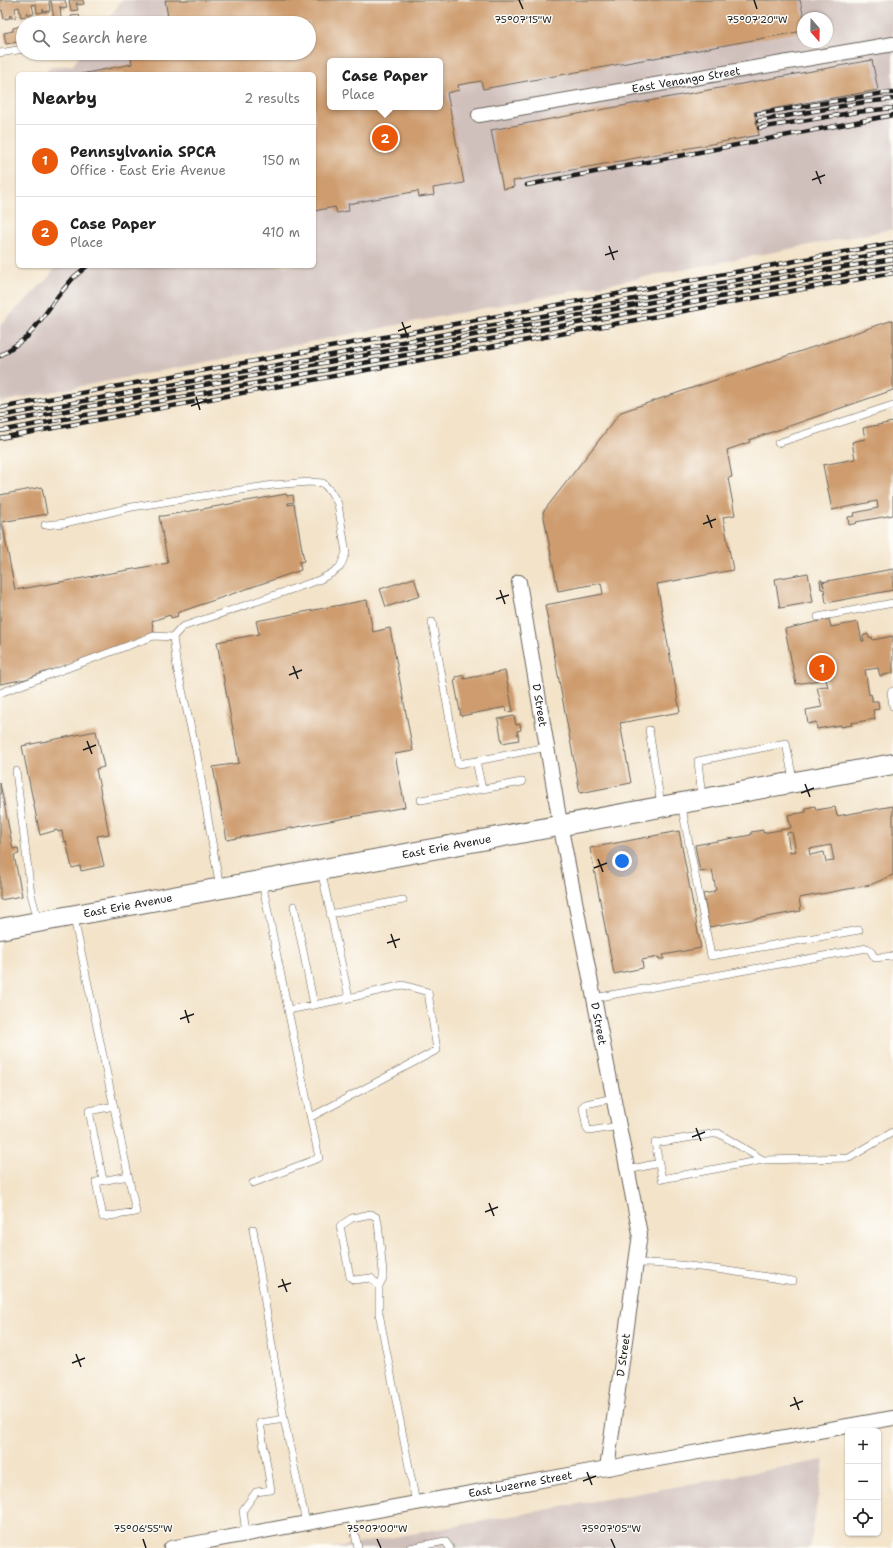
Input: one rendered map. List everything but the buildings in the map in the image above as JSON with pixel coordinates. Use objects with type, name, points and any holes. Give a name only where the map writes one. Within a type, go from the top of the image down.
[{"type":"main road","name":"East Erie Avenue","points":[[0,929],[893,764]]},
{"type":"street","name":"East Venango Street","points":[[479,116],[893,44]]},
{"type":"street","name":"D Street","points":[[519,582],[561,825],[640,1234],[607,1468]]},
{"type":"street","name":"East Luzerne Street","points":[[171,1548],[607,1468],[893,1418]]},
{"type":"lane","points":[[0,54],[16,51]]},
{"type":"lane","points":[[778,443],[893,404]]},
{"type":"lane","points":[[45,525],[65,523],[132,507],[273,485],[309,482],[323,484],[331,492],[338,504],[346,552],[340,567],[319,580],[182,627],[173,637],[177,668],[197,757],[220,888]]},
{"type":"lane","points":[[818,617],[893,603]]},
{"type":"lane","points":[[432,622],[458,764],[547,747]]},
{"type":"lane","points":[[0,693],[154,636],[173,637]]},
{"type":"lane","points":[[893,691],[890,692],[893,706]]},
{"type":"lane","points":[[649,730],[661,807]]},
{"type":"lane","points":[[702,799],[698,761],[786,743],[794,782]]},
{"type":"lane","points":[[476,761],[482,789]]},
{"type":"lane","points":[[16,771],[31,894],[38,922]]},
{"type":"lane","points":[[421,800],[522,782]]},
{"type":"lane","points":[[681,803],[711,956],[859,930]]},
{"type":"lane","points":[[321,870],[348,998]]},
{"type":"lane","points":[[253,1183],[319,1158],[262,880]]},
{"type":"lane","points":[[330,914],[403,900]]},
{"type":"lane","points":[[294,906],[314,1005]]},
{"type":"lane","points":[[73,915],[136,1212],[103,1217],[96,1182],[128,1176]]},
{"type":"lane","points":[[594,998],[867,948],[875,958],[893,956]]},
{"type":"lane","points":[[288,1010],[403,985],[428,992],[437,1050],[310,1117]]},
{"type":"lane","points":[[614,1098],[586,1104],[583,1108],[587,1129],[589,1131],[619,1126]]},
{"type":"lane","points":[[103,1180],[89,1111],[114,1106]]},
{"type":"lane","points":[[763,1160],[718,1133],[655,1143],[662,1179],[763,1160],[848,1158],[893,1132]]},
{"type":"lane","points":[[628,1170],[659,1163]]},
{"type":"lane","points":[[379,1286],[371,1278],[354,1280],[350,1277],[340,1226],[352,1218],[371,1214],[376,1217],[378,1222],[383,1273],[383,1278],[379,1286],[378,1313],[416,1503]]},
{"type":"lane","points":[[252,1229],[284,1419],[306,1523]]},
{"type":"lane","points":[[636,1263],[661,1263],[728,1270],[793,1281]]},
{"type":"lane","points":[[246,1534],[243,1510],[256,1492],[271,1490],[260,1423],[284,1419]]},
{"type":"lane","points":[[351,1515],[358,1548]]},
{"type":"lane","points":[[410,1548],[445,1541],[450,1548]]},
{"type":"shaded area","points":[[122,0],[893,0],[893,229],[0,402],[0,325],[49,277],[55,268],[316,268],[316,72],[48,72],[47,68],[73,65],[77,60],[316,60],[316,16],[110,16]]},
{"type":"shaded area","points":[[824,1460],[810,1548],[332,1548]]},
{"type":"railway","points":[[757,114],[884,93],[893,93]]},
{"type":"railway","points":[[758,121],[865,102],[893,99]]},
{"type":"railway","points":[[759,128],[857,112],[893,108]]},
{"type":"railway","points":[[527,185],[893,115]]},
{"type":"railway","points":[[0,408],[893,243]]},
{"type":"railway","points":[[0,416],[893,251]]},
{"type":"railway","points":[[0,423],[808,273],[893,259]]},
{"type":"railway","points":[[0,431],[625,314],[893,266]]},
{"type":"railway","points":[[0,356],[27,337],[58,296],[74,277],[85,268]]},
{"type":"railway","points":[[0,438],[893,273]]},
{"type":"place","name":"Case Paper","points":[[385,138]]},
{"type":"place","name":"Pennsylvania SPCA","points":[[822,668]]}]
